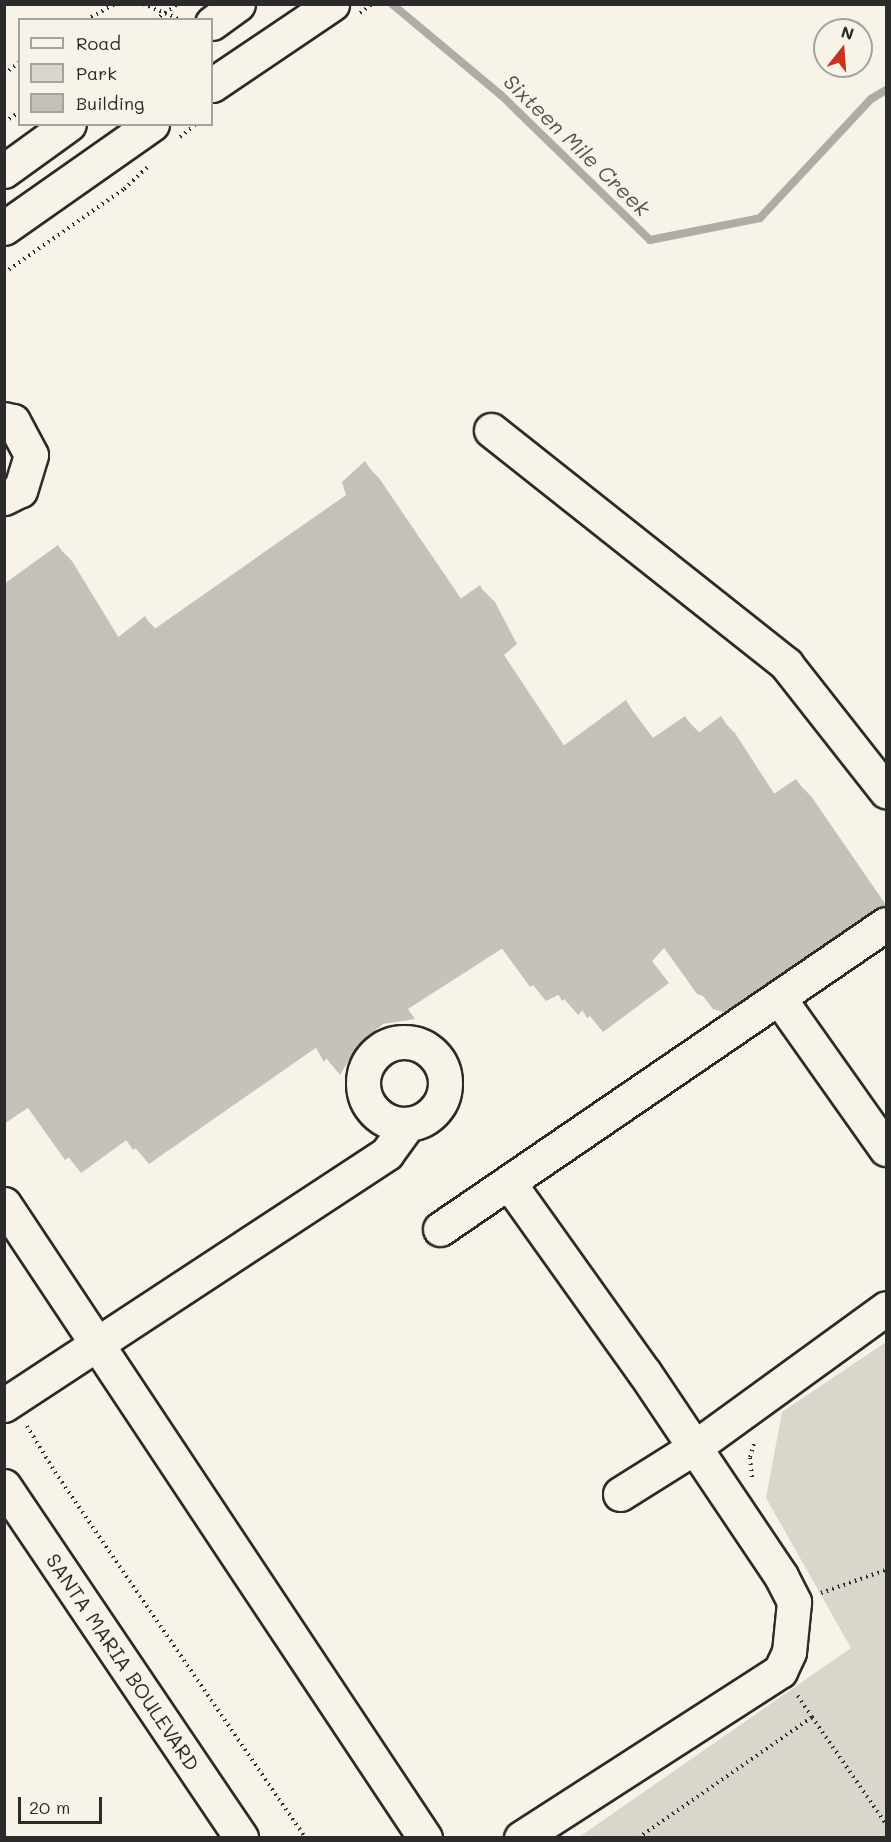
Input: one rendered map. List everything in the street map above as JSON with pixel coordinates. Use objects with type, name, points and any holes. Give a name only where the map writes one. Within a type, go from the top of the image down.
[{"type":"main road","points":[[213,22],[238,4]]},
{"type":"main road","points":[[213,84],[332,4]]},
{"type":"main road","points":[[4,171],[66,126]]},
{"type":"main road","points":[[4,228],[162,135]]},
{"type":"main road","points":[[4,419],[13,421],[31,455],[20,490],[4,498]]},
{"type":"main road","points":[[491,430],[786,664],[886,791]]},
{"type":"main road","points":[[440,1229],[886,924]]},
{"type":"main road","points":[[779,998],[886,1149]]},
{"type":"main road","points":[[338,1099],[369,1061],[378,1051],[402,1042],[416,1044],[438,1061],[445,1088],[441,1101],[421,1120],[408,1124],[394,1124],[372,1110],[362,1086],[369,1061]]},
{"type":"main road","points":[[8,1403],[387,1153],[408,1124]]},
{"type":"main road","points":[[509,1183],[694,1447],[794,1602],[789,1652],[780,1671],[521,1838]]},
{"type":"main road","points":[[4,1204],[100,1343],[425,1838]]},
{"type":"main road","points":[[620,1494],[694,1447],[886,1308]]},
{"type":"main road","name":"SANTA MARIA BOULEVARD","points":[[4,1486],[241,1838]]},
{"type":"path","points":[[90,18],[115,4]]},
{"type":"path","points":[[142,4],[178,18]]},
{"type":"path","points":[[158,18],[178,4]]},
{"type":"path","points":[[4,74],[18,64]]},
{"type":"path","points":[[4,122],[18,113]]},
{"type":"path","points":[[162,135],[190,126]]},
{"type":"path","points":[[4,273],[124,189],[156,159]]},
{"type":"path","points":[[8,1403],[306,1838]]},
{"type":"path","points":[[753,1483],[750,1457],[759,1431]]},
{"type":"path","points":[[812,1596],[886,1570]]},
{"type":"path","points":[[780,1671],[886,1824]]},
{"type":"path","points":[[638,1838],[812,1717]]},
{"type":"green space","points":[[886,1342],[886,1837],[579,1837],[851,1648],[766,1498],[782,1412]]},
{"type":"building","points":[[365,461],[459,600],[480,585],[503,628],[490,639],[562,747],[626,700],[650,740],[685,716],[697,734],[721,716],[772,795],[796,779],[876,893],[723,1003],[697,994],[652,931],[638,945],[656,968],[587,1018],[572,993],[562,1001],[549,977],[530,987],[490,932],[395,994],[402,1004],[368,1010],[344,1031],[324,1062],[306,1030],[133,1150],[115,1123],[65,1160],[16,1091],[4,1099],[4,584],[58,545],[116,639],[145,616],[153,630],[346,495],[342,482]]},
{"type":"waterway","name":"Sixteen Mile Creek","points":[[392,4],[501,95],[650,240],[760,218],[871,99],[886,90]]}]
